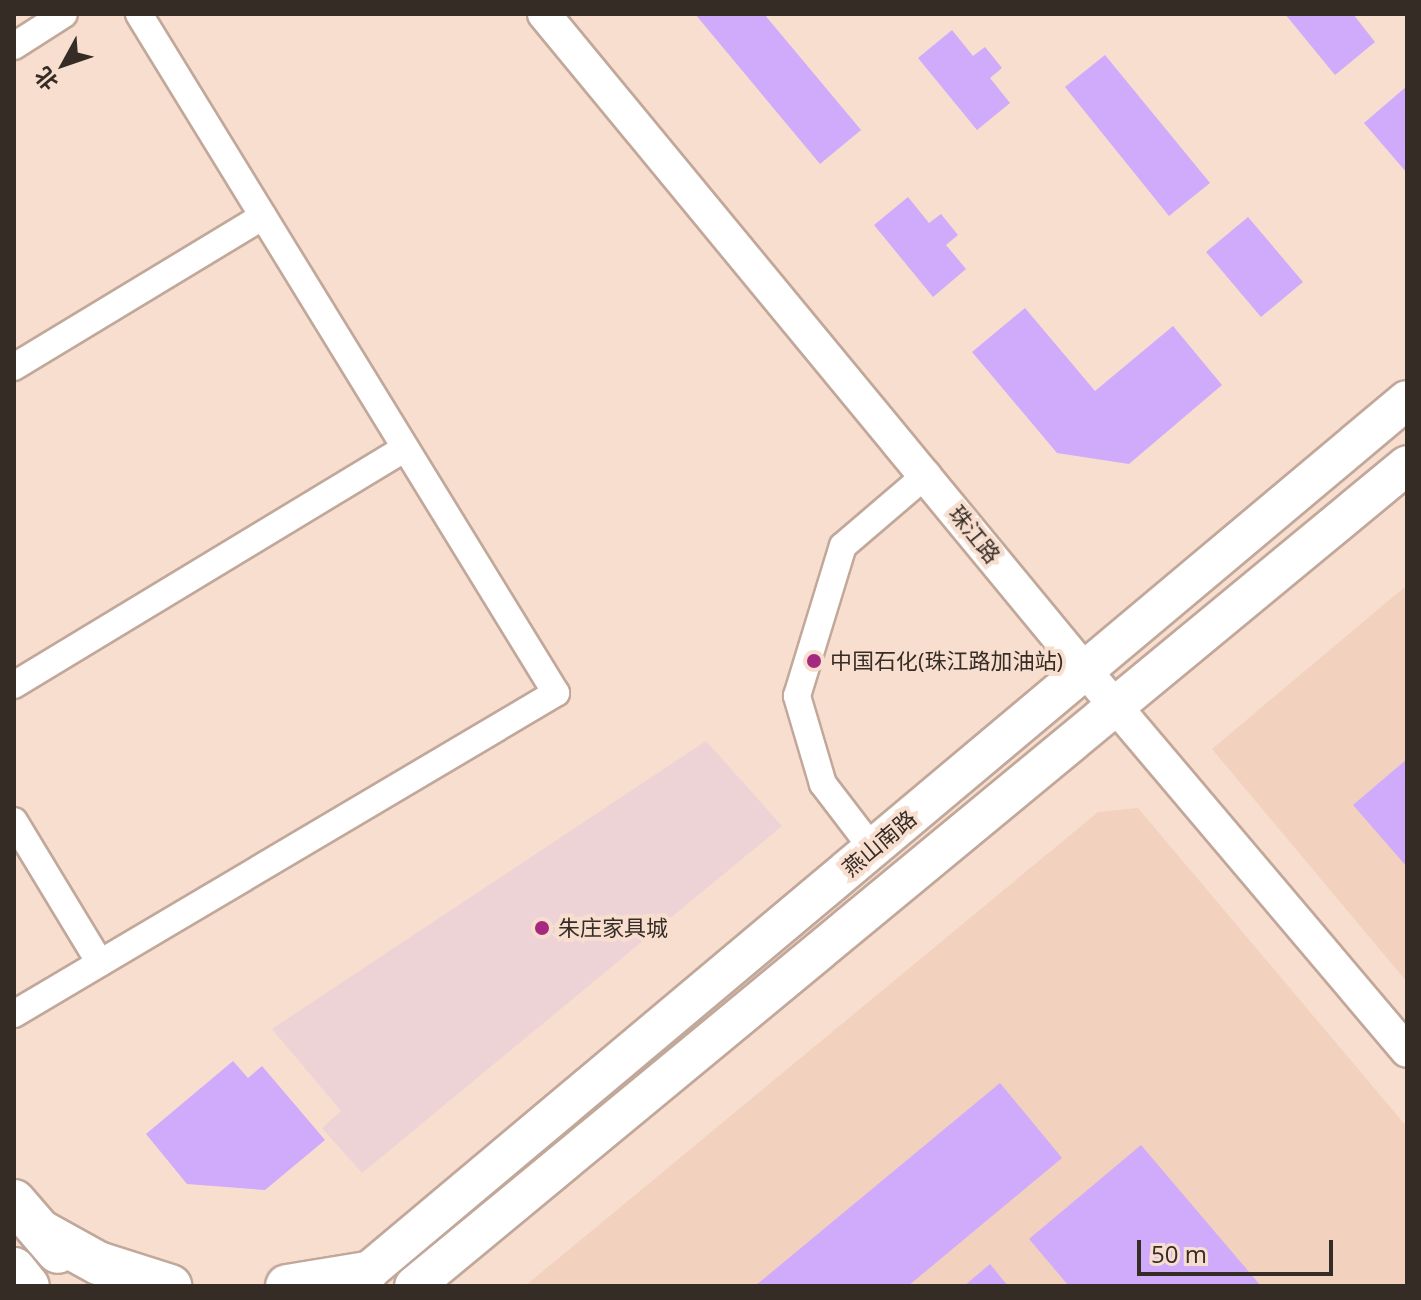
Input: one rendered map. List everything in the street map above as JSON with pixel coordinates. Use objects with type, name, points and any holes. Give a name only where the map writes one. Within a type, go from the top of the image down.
[{"type":"main road","name":"燕山南路","points":[[359,1280],[1407,400]]},
{"type":"main road","points":[[414,1286],[1117,708],[1407,465]]},
{"type":"main road","points":[[27,1216],[87,1286]]},
{"type":"main road","points":[[27,1216],[98,1263],[170,1286]]},
{"type":"main road","points":[[14,1269],[28,1286]]},
{"type":"main road","points":[[287,1286],[359,1280]]},
{"type":"street","points":[[14,46],[64,14]]},
{"type":"street","points":[[14,1014],[556,693],[139,14]]},
{"type":"street","name":"珠江路","points":[[544,14],[927,474],[1084,669],[1407,1051]]},
{"type":"street","points":[[14,367],[263,216]]},
{"type":"street","points":[[14,685],[405,448]]},
{"type":"street","points":[[872,848],[823,784],[797,696],[843,546],[927,474]]},
{"type":"street","points":[[14,821],[100,963]]},
{"type":"shaded area","points":[[1407,585],[1407,982],[1212,749]]},
{"type":"shaded area","name":"朱庄家具城","points":[[706,741],[782,826],[362,1173],[322,1128],[341,1111],[272,1029]]},
{"type":"shaded area","points":[[1138,808],[1407,1127],[1407,1286],[525,1286],[1098,812]]},
{"type":"building","points":[[695,14],[764,14],[861,130],[820,164]]},
{"type":"building","points":[[1285,14],[1353,14],[1375,42],[1335,75]]},
{"type":"building","points":[[952,30],[973,56],[985,47],[1002,68],[990,78],[1010,103],[977,130],[918,58]]},
{"type":"building","points":[[1105,55],[1210,183],[1169,216],[1065,87]]},
{"type":"building","points":[[1407,86],[1407,173],[1364,123]]},
{"type":"building","points":[[908,197],[929,223],[941,214],[958,235],[946,245],[966,269],[933,297],[874,225]]},
{"type":"building","points":[[1248,217],[1303,282],[1261,317],[1206,252]]},
{"type":"building","points":[[1025,308],[1095,391],[1173,326],[1222,385],[1129,464],[1057,453],[972,352]]},
{"type":"building","points":[[1407,759],[1407,867],[1353,805]]},
{"type":"building","points":[[233,1061],[248,1078],[262,1066],[325,1140],[265,1190],[187,1184],[146,1134]]},
{"type":"building","points":[[1000,1083],[1062,1158],[908,1286],[755,1286]]},
{"type":"building","points":[[1141,1145],[1261,1286],[1069,1286],[1029,1239]]},
{"type":"building","points":[[990,1264],[1008,1286],[964,1286]]},
{"type":"place","name":"中国石化(珠江路加油站)","points":[[814,661]]},
{"type":"place","name":"朱庄家具城","points":[[542,928]]}]
